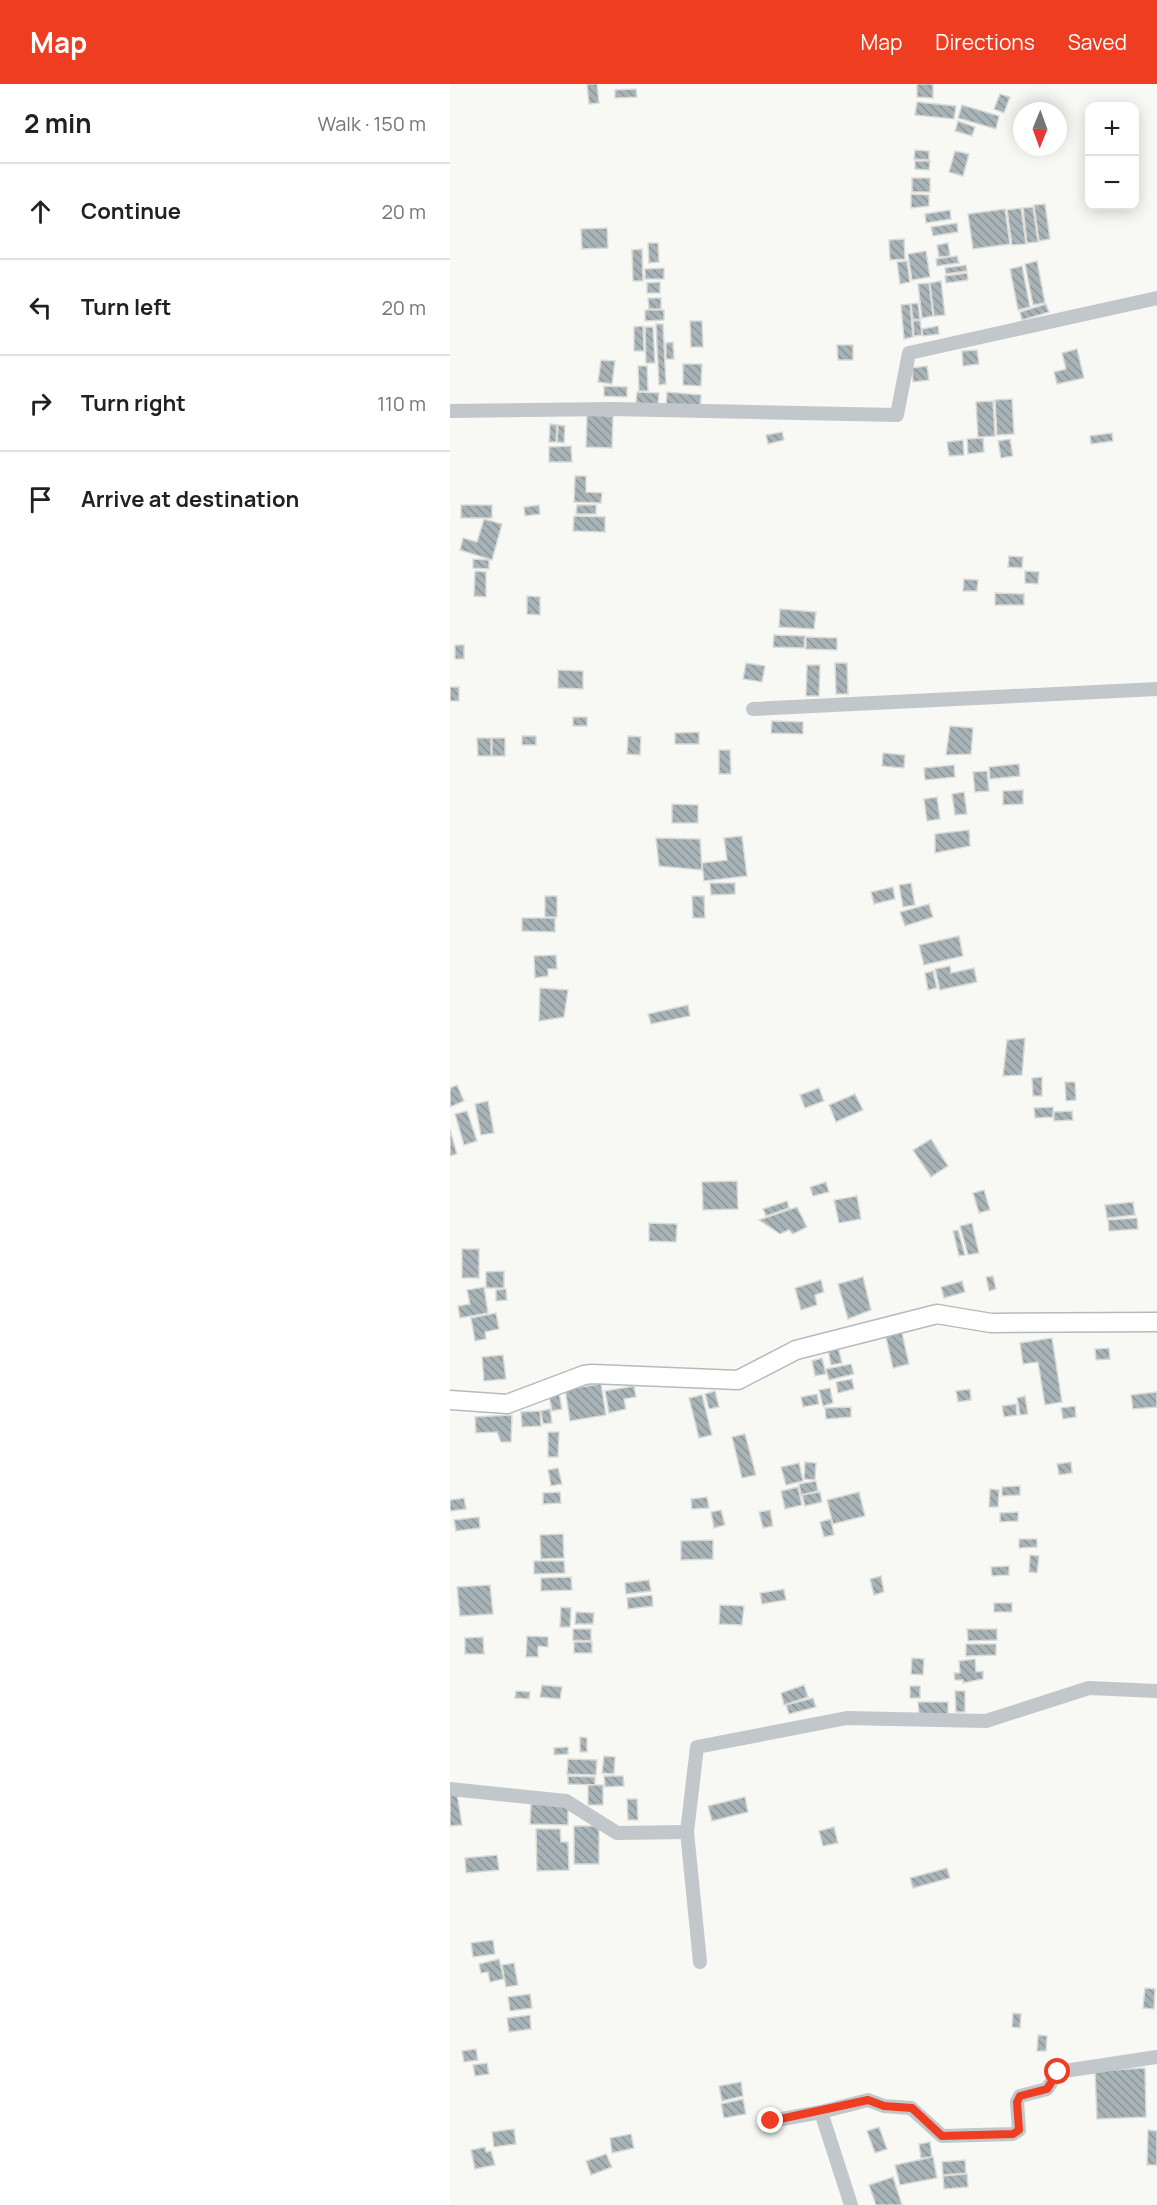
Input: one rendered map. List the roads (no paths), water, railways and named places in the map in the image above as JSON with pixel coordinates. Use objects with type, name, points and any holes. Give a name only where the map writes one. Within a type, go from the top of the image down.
[{"type":"street","points":[[450,411],[612,409],[897,415],[909,352],[1157,298]]},
{"type":"street","points":[[753,709],[1157,689]]},
{"type":"street","points":[[450,1400],[507,1404],[592,1374],[738,1380],[796,1350],[937,1314],[991,1323],[1157,1322]]},
{"type":"street","points":[[700,1962],[687,1832],[697,1747],[703,1744],[847,1718],[986,1721],[1089,1688],[1157,1691]]},
{"type":"street","points":[[450,1789],[566,1801],[617,1833],[687,1832]]},
{"type":"street","points":[[771,2121],[868,2100],[884,2106],[912,2108],[942,2136],[1013,2134],[1019,2130],[1017,2102],[1020,2096],[1047,2089],[1058,2072],[1157,2056]]},
{"type":"street","points":[[821,2112],[851,2205]]}]
